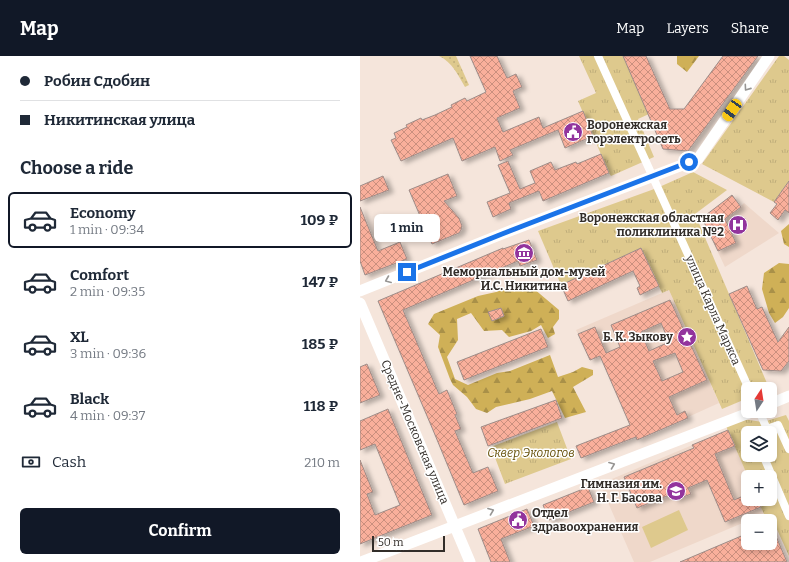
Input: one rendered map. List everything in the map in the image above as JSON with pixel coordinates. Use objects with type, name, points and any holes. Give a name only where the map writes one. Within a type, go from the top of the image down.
[{"type":"street","name":"улица Карла Маркса","points":[[598,56],[746,382]]},
{"type":"street","points":[[360,291],[502,234],[698,159],[769,56]]},
{"type":"street","name":"Средне-Московская улица","points":[[360,303],[470,562]]},
{"type":"street","points":[[777,401],[789,396]]},
{"type":"street","points":[[362,562],[741,416]]},
{"type":"street","points":[[776,426],[778,425],[789,449]]},
{"type":"street","points":[[766,462],[789,516]]},
{"type":"shaded area","name":"Воронежская областная поликлиника №2","points":[[732,195],[740,207],[744,203],[779,233],[725,267],[702,218]]},
{"type":"shaded area","points":[[669,290],[719,403],[637,440],[600,356],[590,360],[576,330]]},
{"type":"shaded area","name":"Гимназия им. Н. Г. Басова","points":[[728,430],[745,470],[741,470],[741,506],[760,506],[764,514],[741,514],[741,524],[650,562],[634,562],[600,484]]},
{"type":"green space","points":[[439,56],[456,56],[469,85],[465,87],[451,65]]},
{"type":"green space","points":[[579,56],[623,56],[649,114],[638,119],[654,157],[611,176],[578,101],[596,93]]},
{"type":"green space","points":[[677,56],[699,56],[687,72],[677,64]]},
{"type":"green space","points":[[779,56],[784,56],[789,60],[789,181],[774,202],[702,164]]},
{"type":"green space","points":[[693,172],[727,190],[695,214],[766,382],[741,382],[741,401],[722,409],[669,290],[662,293],[641,248],[561,285],[538,231],[657,188]]},
{"type":"green space","points":[[789,224],[789,247],[784,244],[781,231]]},
{"type":"green space","points":[[779,263],[789,264],[789,308],[783,317],[775,323],[769,313],[762,289],[764,273]]},
{"type":"green space","points":[[515,283],[527,283],[559,310],[559,319],[553,327],[555,334],[548,338],[541,325],[531,331],[509,337],[502,330],[484,331],[471,313],[457,319],[458,340],[447,357],[455,379],[468,385],[497,373],[510,371],[550,355],[558,377],[582,367],[593,370],[593,375],[573,387],[586,412],[565,418],[552,391],[530,399],[496,407],[487,413],[476,409],[467,397],[453,385],[438,347],[440,335],[428,324],[434,314],[478,296],[496,292]],"holes":[[[501,308],[504,316],[492,321],[489,312]]]},
{"type":"green space","points":[[786,415],[789,421],[789,556],[777,529],[777,514],[764,514],[760,506],[777,506],[777,470],[745,470],[742,462],[777,462],[777,426],[741,426],[741,461],[726,426],[742,419],[763,422]]},
{"type":"green space","name":"Сквер Экологов","points":[[557,422],[571,459],[505,484],[491,447]]},
{"type":"green space","points":[[679,510],[688,530],[651,548],[642,527]]},
{"type":"building","points":[[470,56],[497,56],[507,78],[516,74],[522,87],[513,91],[520,108],[497,118],[503,132],[539,117],[543,128],[583,111],[593,136],[565,148],[558,130],[510,150],[513,155],[500,161],[495,147],[462,161],[453,138],[401,161],[391,140],[396,138],[394,133],[421,118],[422,120],[452,107],[451,105],[465,98],[467,101],[486,92]]},
{"type":"building","points":[[623,56],[646,56],[670,109],[684,109],[723,56],[758,56],[688,151],[663,149]]},
{"type":"building","points":[[601,154],[609,173],[543,201],[539,191],[509,203],[511,209],[493,217],[487,202],[510,193],[498,165],[508,161],[520,189],[535,183],[530,171],[551,162],[555,170],[576,162],[577,164]]},
{"type":"building","points":[[448,174],[457,196],[444,201],[459,218],[462,226],[459,233],[432,244],[409,190]]},
{"type":"building","points":[[383,176],[389,190],[360,201],[360,186]]},
{"type":"building","points":[[789,181],[789,213],[785,210],[778,220],[770,213],[777,204],[774,202]]},
{"type":"building","points":[[732,195],[741,207],[725,219],[736,243],[718,251],[702,218]]},
{"type":"building","points":[[360,207],[378,251],[400,242],[407,259],[365,275],[360,261]]},
{"type":"building","points":[[529,240],[537,260],[520,266],[518,261],[403,310],[439,394],[447,390],[457,414],[455,415],[461,429],[455,431],[473,473],[488,467],[498,491],[464,505],[378,301],[503,248]]},
{"type":"building","points":[[641,248],[659,286],[640,295],[637,288],[640,286],[633,271],[568,301],[561,285]]},
{"type":"building","points":[[747,286],[757,309],[762,307],[778,342],[789,327],[789,361],[781,371],[763,370],[729,294]]},
{"type":"building","points":[[670,300],[707,380],[669,397],[677,415],[685,411],[688,418],[637,440],[636,437],[581,458],[576,446],[630,425],[600,356],[590,360],[578,334],[595,327],[606,353],[620,347],[611,325]],"holes":[[[661,323],[669,342],[649,351],[641,332]],[[675,353],[683,372],[662,381],[653,361]]]},
{"type":"building","points":[[501,308],[504,316],[492,321],[488,312]]},
{"type":"building","points":[[541,329],[548,347],[464,380],[457,362]]},
{"type":"building","points":[[367,364],[380,395],[360,403],[360,367]]},
{"type":"building","points":[[556,400],[562,418],[488,446],[481,427]]},
{"type":"building","points":[[388,409],[432,515],[360,544],[360,460],[373,492],[367,494],[375,515],[400,505],[375,444],[360,450],[360,421]]},
{"type":"building","points":[[728,430],[735,446],[715,454],[734,500],[741,497],[741,506],[761,507],[741,514],[725,522],[707,480],[688,488],[691,494],[675,500],[672,494],[637,508],[624,477],[694,448],[692,445]]},
{"type":"building","points":[[588,487],[594,502],[549,520],[543,505]]},
{"type":"building","points":[[527,509],[534,526],[501,539],[510,562],[491,562],[478,529]]},
{"type":"building","points":[[741,536],[741,550],[777,550],[777,538],[787,562],[680,562]]},
{"type":"place","name":"Воронежская горэлектросеть","points":[[573,132]]},
{"type":"place","name":"Воронежская областная поликлиника №2","points":[[738,225]]},
{"type":"place","name":"Мемориальный дом-музей И.С. Никитина","points":[[524,253]]},
{"type":"place","name":"Б. К. Зыкову","points":[[687,337]]},
{"type":"place","name":"Гимназия им. Н. Г. Басова","points":[[676,491]]},
{"type":"place","name":"Отдел здравоохранения","points":[[518,520]]},
{"type":"route","points":[[407,272],[689,162]]}]
